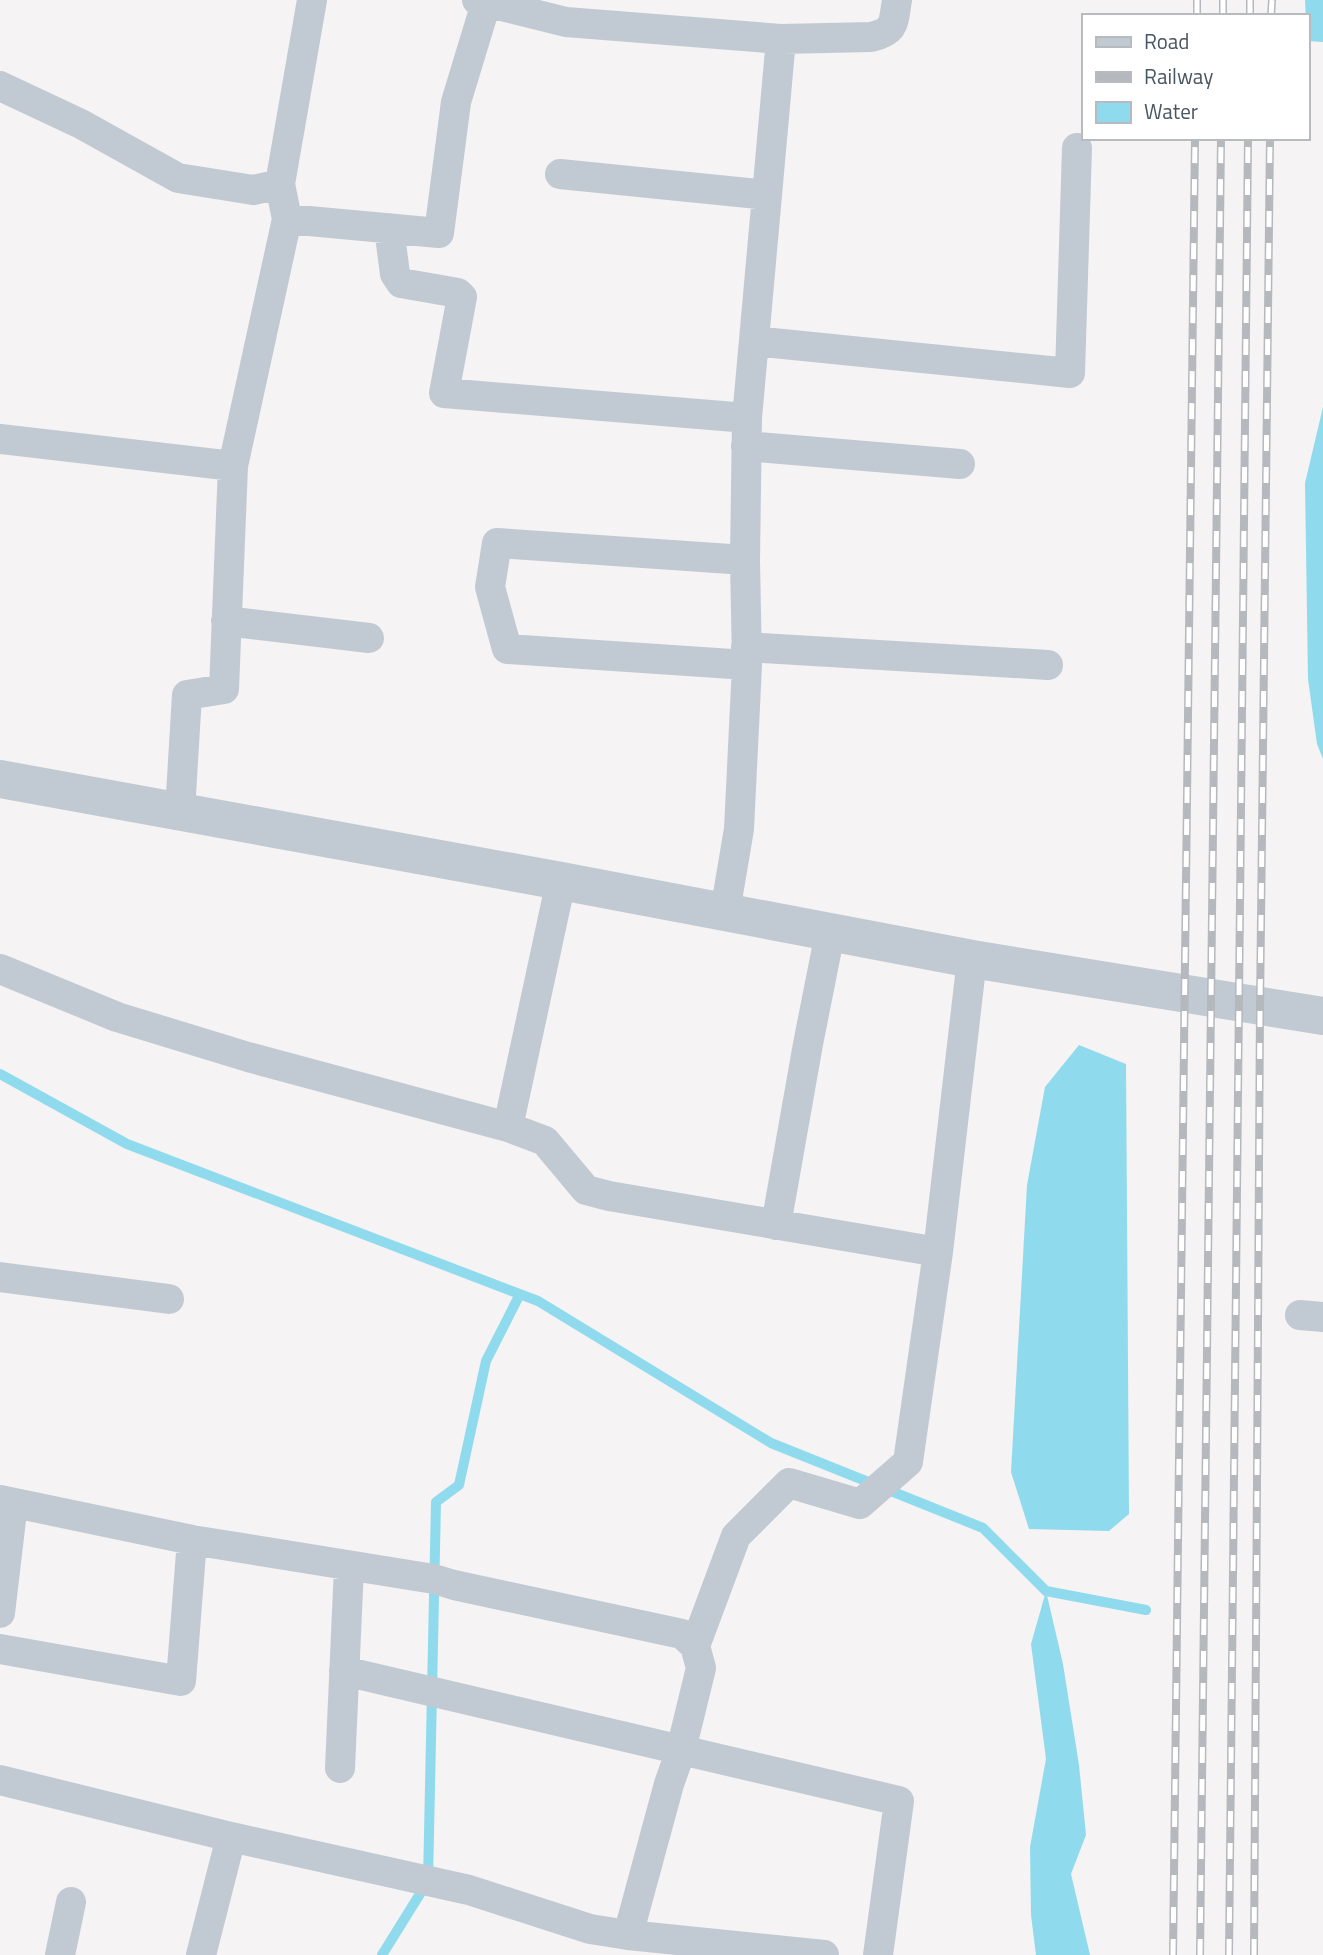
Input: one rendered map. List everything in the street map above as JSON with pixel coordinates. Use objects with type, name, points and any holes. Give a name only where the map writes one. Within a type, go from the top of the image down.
[{"type":"street","points":[[180,811],[187,695],[224,689],[233,466],[287,219],[280,184],[312,0]]},
{"type":"street","points":[[287,219],[439,233],[456,102],[484,1],[566,22],[781,39],[871,37],[882,34],[889,31],[893,25],[897,0]]},
{"type":"street","points":[[725,912],[739,829],[746,656],[746,432],[781,39]]},
{"type":"street","points":[[0,86],[81,124],[178,178],[253,190],[280,184]]},
{"type":"street","points":[[754,341],[1070,373],[1077,148]]},
{"type":"street","points":[[561,174],[767,195]]},
{"type":"street","points":[[389,228],[395,274],[401,283],[458,293],[462,297],[444,393],[746,432],[960,464]]},
{"type":"street","points":[[0,439],[233,466]]},
{"type":"street","points":[[745,560],[497,543],[490,587],[507,649],[1048,665]]},
{"type":"street","points":[[226,621],[369,638]]},
{"type":"street","points":[[0,779],[561,881],[972,960],[1323,1016]]},
{"type":"street","points":[[508,1127],[561,881]]},
{"type":"street","points":[[776,1225],[830,933]]},
{"type":"street","points":[[695,1646],[736,1536],[789,1483],[860,1504],[908,1462],[938,1252],[972,960]]},
{"type":"street","points":[[0,969],[117,1017],[508,1127],[545,1141],[586,1191],[938,1252]]},
{"type":"street","points":[[0,1277],[169,1299]]},
{"type":"street","points":[[0,1614],[6,1502],[192,1539],[349,1567],[435,1579],[682,1634],[695,1646],[701,1668],[681,1750],[669,1784],[628,1935]]},
{"type":"street","points":[[0,1649],[181,1681],[192,1539]]},
{"type":"street","points":[[340,1768],[349,1567]]},
{"type":"street","points":[[344,1671],[899,1801],[878,1955]]},
{"type":"street","points":[[0,1780],[231,1837],[469,1891],[589,1942],[628,1935],[824,1955]]},
{"type":"street","points":[[201,1955],[231,1837]]},
{"type":"street","points":[[60,1955],[71,1902]]},
{"type":"water","points":[[1305,0],[1323,0],[1323,42],[1309,41],[1309,14],[1306,14]]},
{"type":"water","points":[[1323,407],[1323,759],[1317,744],[1308,679],[1305,483]]},
{"type":"water","points":[[1079,1045],[1126,1064],[1129,1514],[1109,1531],[1029,1529],[1011,1472],[1027,1185],[1045,1087]]},
{"type":"water","points":[[1046,1591],[1063,1664],[1079,1765],[1086,1835],[1071,1874],[1090,1955],[1036,1955],[1031,1915],[1030,1847],[1046,1759],[1031,1644]]},
{"type":"waterway","points":[[0,1074],[127,1144],[538,1301],[771,1443],[983,1528],[1046,1591],[1146,1610]]},
{"type":"waterway","points":[[382,1955],[428,1881],[436,1502],[459,1485],[486,1361],[520,1294]]},
{"type":"railway","points":[[1197,0],[1197,14]]},
{"type":"railway","points":[[1223,0],[1223,14]]},
{"type":"railway","points":[[1250,0],[1250,14]]},
{"type":"railway","points":[[1271,14],[1272,0]]},
{"type":"railway","points":[[1173,1955],[1195,140]]},
{"type":"railway","points":[[1200,1955],[1221,140]]},
{"type":"railway","points":[[1229,1955],[1248,140]]},
{"type":"railway","points":[[1254,1955],[1260,1007],[1270,140]]}]
